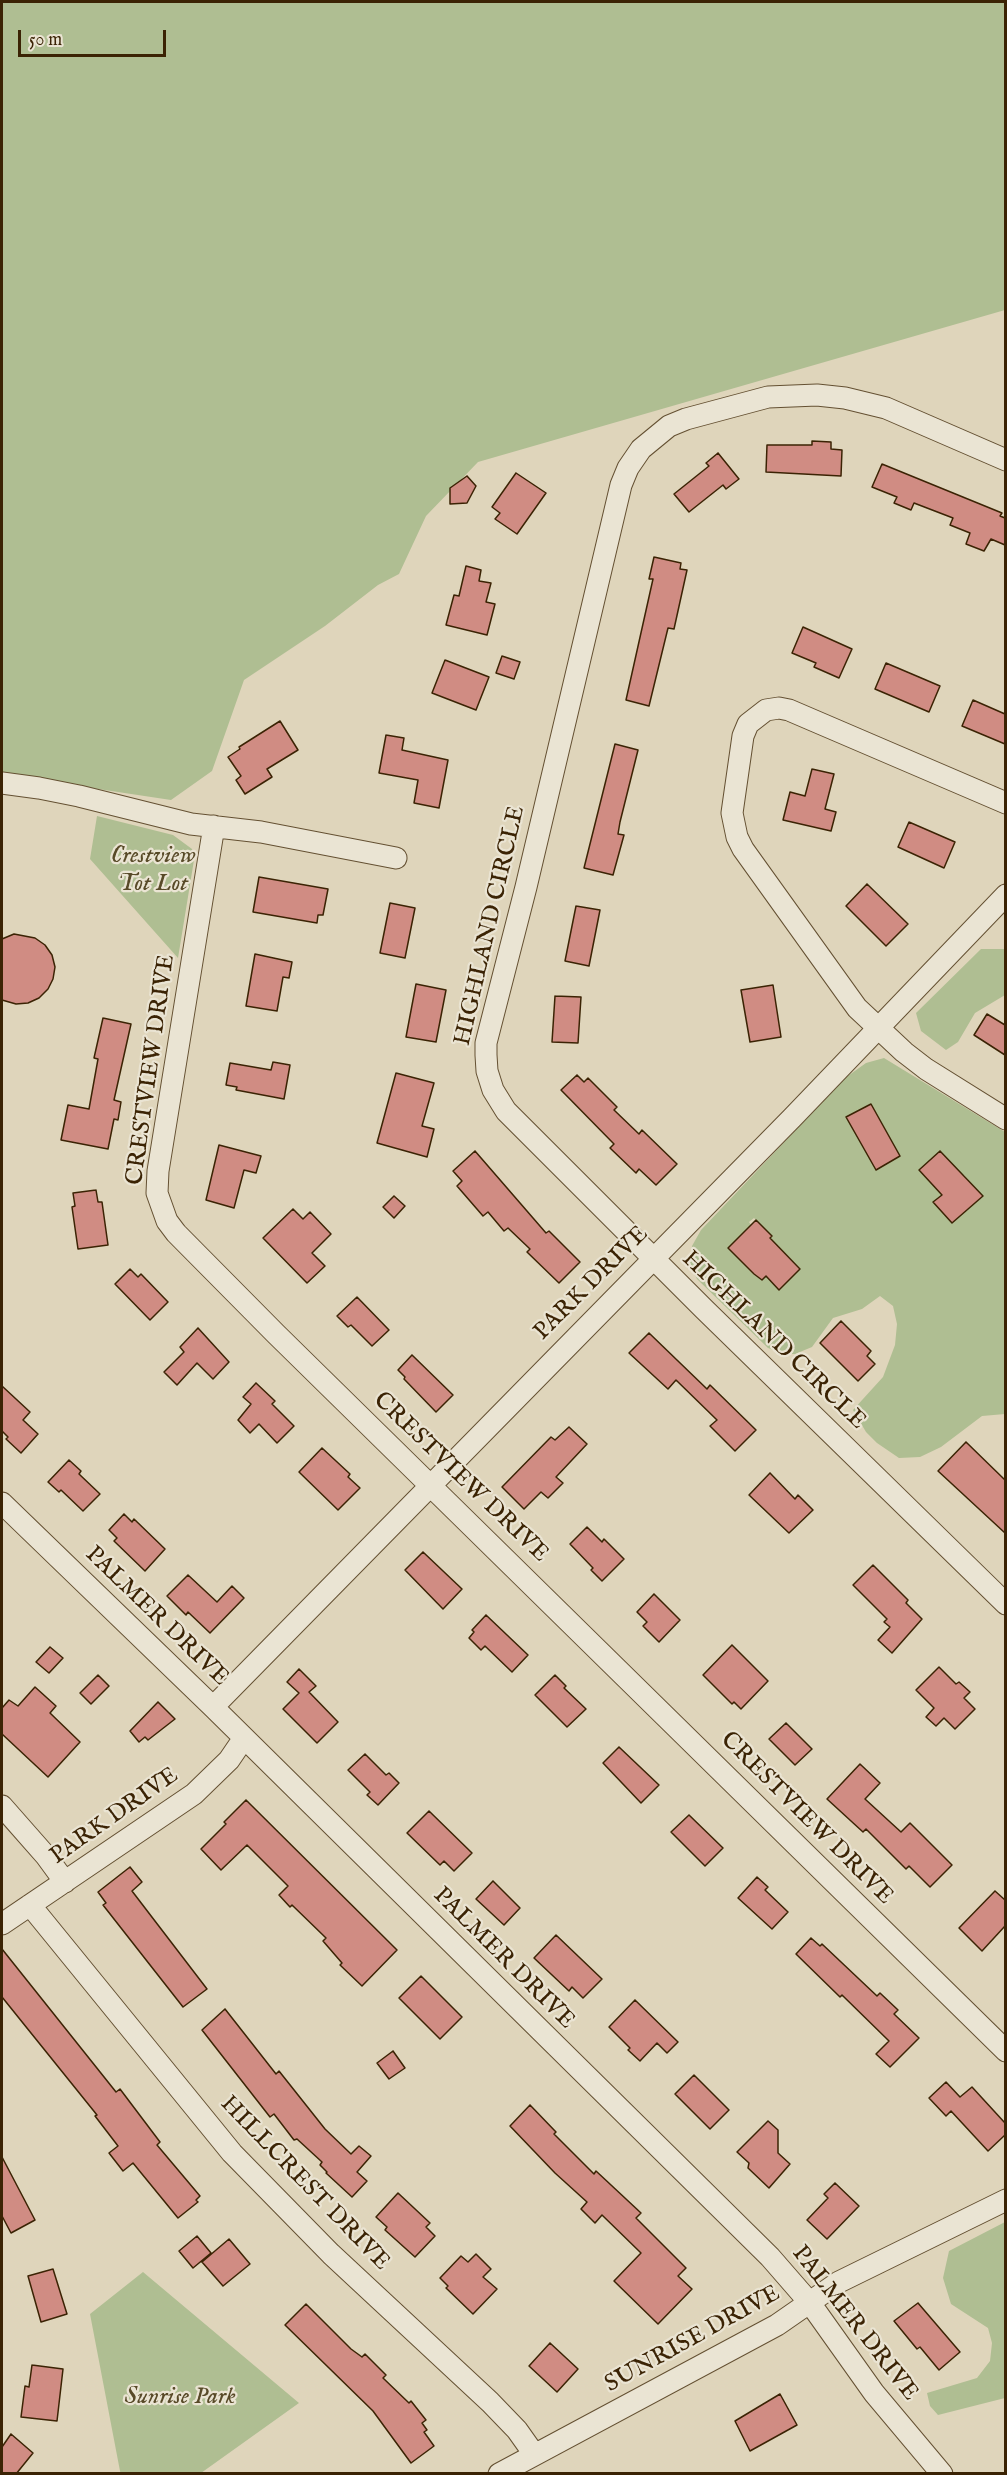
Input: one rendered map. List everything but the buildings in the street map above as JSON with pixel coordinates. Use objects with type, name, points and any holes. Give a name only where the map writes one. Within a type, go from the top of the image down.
[{"type":"street","name":"HIGHLAND CIRCLE","points":[[1005,460],[886,408],[817,394],[768,397],[686,418],[654,436],[641,449],[628,468],[621,485],[526,887],[486,1043],[487,1071],[493,1090],[506,1111],[653,1259],[1005,1604]]},
{"type":"street","points":[[1005,803],[789,710],[766,710],[749,723],[743,736],[733,806],[733,823],[743,849],[856,1008],[876,1028],[926,1069],[1005,1119]]},
{"type":"street","points":[[2,783],[39,788],[190,824],[261,832],[396,858]]},
{"type":"street","name":"CRESTVIEW DRIVE","points":[[214,826],[158,1171],[157,1193],[162,1211],[176,1233],[1005,2051]]},
{"type":"street","name":"PARK DRIVE","points":[[213,1707],[653,1259],[1005,895]]},
{"type":"street","name":"PALMER DRIVE","points":[[2,1503],[213,1707],[770,2257],[810,2303],[874,2393],[942,2474]]},
{"type":"street","name":"PARK DRIVE","points":[[2,1924],[194,1794],[229,1760],[244,1738]]},
{"type":"street","points":[[2,1806],[40,1849],[65,1882]]},
{"type":"street","name":"HILLCREST DRIVE","points":[[30,1905],[232,2153],[331,2254],[490,2402],[517,2430],[534,2454]]},
{"type":"street","name":"SUNRISE DRIVE","points":[[499,2474],[777,2325],[839,2282],[1005,2200]]},
{"type":"green space","points":[[2,2],[1005,2],[1005,310],[478,462],[426,516],[399,574],[378,585],[325,626],[244,680],[212,771],[171,800],[45,781],[2,778]]},
{"type":"green space","name":"Crestview Tot Lot","points":[[97,816],[173,835],[192,849],[194,860],[178,958],[90,859]]},
{"type":"green space","points":[[981,949],[1005,949],[1005,995],[975,1013],[958,1042],[946,1050],[921,1031],[916,1013]]},
{"type":"green space","points":[[884,1058],[1005,1132],[1005,1414],[982,1416],[941,1447],[920,1457],[899,1458],[877,1443],[866,1432],[853,1410],[883,1377],[895,1345],[897,1324],[893,1306],[880,1296],[862,1309],[833,1318],[812,1347],[795,1354],[784,1354],[768,1348],[697,1279],[690,1265],[692,1246],[701,1230],[845,1078],[866,1063]],"holes":[[[871,1104],[900,1156],[847,1117]],[[919,1170],[964,1175],[983,1196],[952,1223],[934,1202],[942,1195]],[[754,1218],[800,1268],[780,1290],[766,1276],[762,1280],[753,1274],[728,1248],[751,1225],[749,1222]]]},
{"type":"green space","points":[[1005,2222],[1005,2398],[938,2415],[930,2406],[927,2393],[977,2378],[990,2361],[992,2343],[988,2328],[951,2304],[943,2278],[949,2251]]},
{"type":"green space","name":"Sunrise Park","points":[[143,2272],[299,2403],[201,2473],[121,2474],[120,2471],[90,2314]]}]
